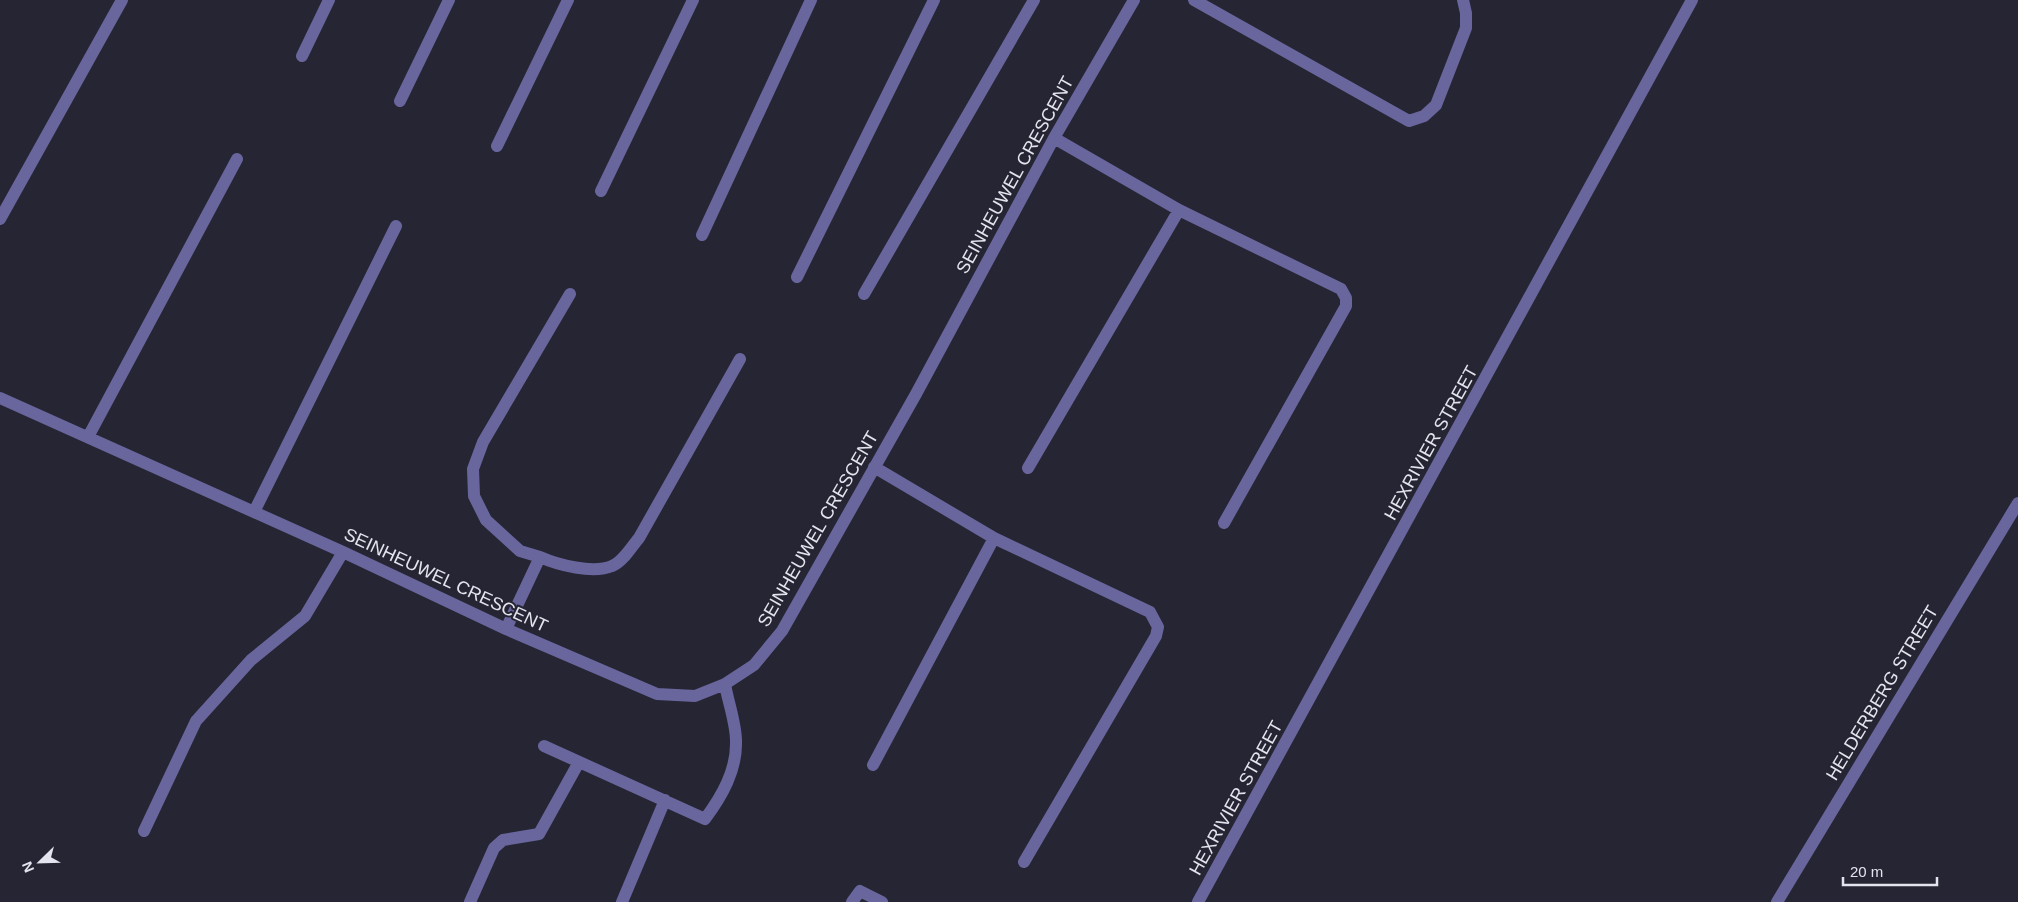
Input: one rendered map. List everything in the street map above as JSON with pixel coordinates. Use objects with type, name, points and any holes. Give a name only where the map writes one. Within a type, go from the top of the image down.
[{"type":"street","points":[[0,220],[122,0]]},
{"type":"street","points":[[302,56],[329,0]]},
{"type":"street","points":[[400,101],[449,0]]},
{"type":"street","points":[[497,146],[568,0]]},
{"type":"street","points":[[601,191],[693,0]]},
{"type":"street","points":[[702,235],[811,0]]},
{"type":"street","points":[[864,294],[1034,0]]},
{"type":"street","name":"SEINHEUWEL CRESCENT","points":[[0,398],[343,552],[506,629],[657,694],[696,696],[724,684],[754,665],[782,631],[1054,138],[1134,0]]},
{"type":"street","points":[[1194,0],[1409,121],[1424,116],[1436,105],[1466,28],[1466,13],[1463,0]]},
{"type":"street","name":"HEXRIVIER STREET","points":[[1198,902],[1692,0]]},
{"type":"street","points":[[797,277],[929,2]]},
{"type":"street","points":[[1054,138],[1179,210],[1341,289],[1346,298],[1346,306],[1224,523]]},
{"type":"street","points":[[88,437],[237,159]]},
{"type":"street","points":[[1028,468],[1179,210]]},
{"type":"street","points":[[254,512],[396,226]]},
{"type":"street","points":[[570,294],[483,442],[473,469],[474,496],[486,520],[520,551],[558,565],[589,568],[613,566],[639,538],[740,358]]},
{"type":"street","points":[[874,467],[994,538],[1150,612],[1158,627],[1156,636],[1024,862]]},
{"type":"street","name":"HELDERBERG STREET","points":[[1777,902],[2018,502]]},
{"type":"street","points":[[873,765],[994,538]]},
{"type":"street","points":[[144,831],[196,721],[251,660],[305,616],[343,552]]},
{"type":"street","points":[[506,629],[540,557]]},
{"type":"street","points":[[544,746],[705,819],[730,776],[736,741],[724,684]]},
{"type":"street","points":[[470,902],[494,848],[503,840],[539,834],[579,762]]},
{"type":"street","points":[[622,902],[665,800]]},
{"type":"street","points":[[852,902],[860,890],[882,902]]}]
